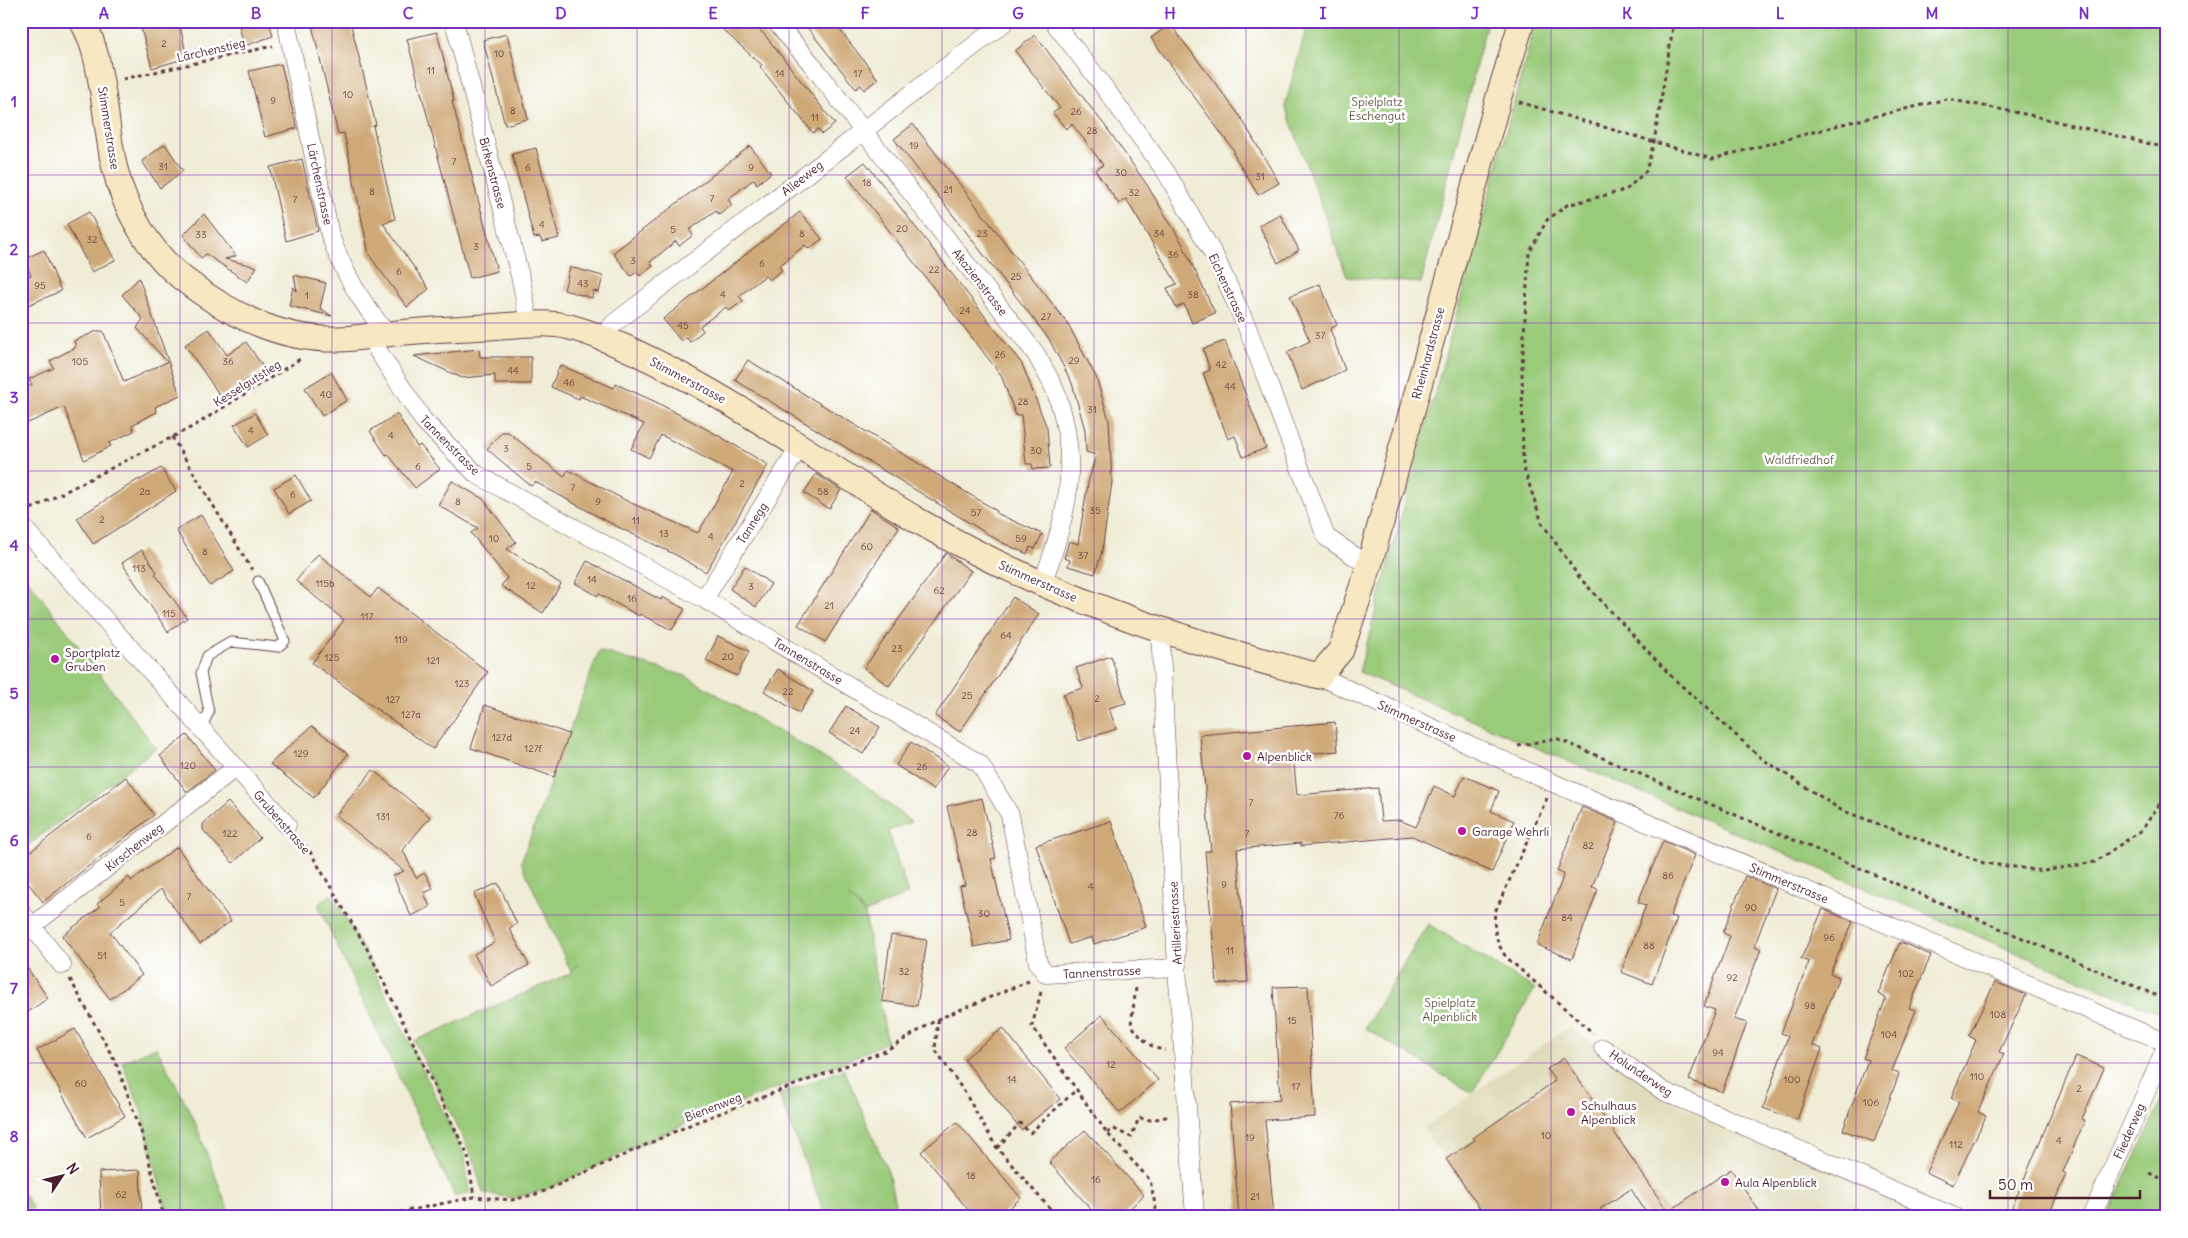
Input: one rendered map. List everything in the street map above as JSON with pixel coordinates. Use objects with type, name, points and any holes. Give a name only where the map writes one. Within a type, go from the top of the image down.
[{"type":"street","name":"Stimmerstrasse","points":[[82,21],[98,64],[115,170],[129,210],[152,248],[179,276],[215,302],[243,318],[289,334],[330,340],[529,325],[568,327],[603,339],[648,358],[715,394],[921,522],[980,556],[1042,584],[1160,630],[1320,676],[1553,783],[2167,1044]]},
{"type":"street","name":"Lärchenstrasse","points":[[286,21],[330,235],[340,264],[380,335]]},
{"type":"street","name":"Birkenstrasse","points":[[454,21],[522,284],[529,325]]},
{"type":"street","name":"Akazienstrasse","points":[[775,21],[1036,354],[1056,393],[1068,436],[1070,481],[1058,542],[1042,584]]},
{"type":"street","name":"Alleeweg","points":[[603,339],[612,324],[1006,21]]},
{"type":"street","name":"Eichenstrasse","points":[[1053,21],[1166,172],[1215,257],[1247,327],[1326,538],[1370,566]]},
{"type":"street","name":"Rheinhardstrasse","points":[[1320,676],[1341,650],[1370,566],[1499,96],[1522,21]]},
{"type":"street","name":"Tannenstrasse","points":[[380,335],[378,351],[423,420],[476,474],[704,599],[980,764],[1010,815],[1038,963],[1046,974],[1177,968]]},
{"type":"street","name":"Tannegg","points":[[704,599],[800,446]]},
{"type":"street","name":"Grubenstrasse","points":[[21,525],[287,825]]},
{"type":"street","name":"Artilleriestrasse","points":[[1160,630],[1177,968],[1195,1217]]},
{"type":"street","name":"Kirschenweg","points":[[32,926],[235,768]]},
{"type":"street","points":[[21,912],[62,966]]},
{"type":"street","name":"Fliederweg","points":[[2090,1217],[2167,1044]]},
{"type":"street","name":"Holunderweg","points":[[1603,1048],[1663,1091],[1955,1217]]},
{"type":"lane","points":[[201,729],[209,712],[201,673],[207,656],[231,642],[278,647],[285,641],[258,581]]},
{"type":"path","points":[[1674,21],[1654,142],[1646,172],[1626,190],[1567,205],[1547,220],[1529,253],[1522,368],[1523,466],[1542,523],[1579,577],[1672,677],[1760,758],[1840,810],[1984,863],[2044,872],[2095,862],[2142,830],[2167,793]]},
{"type":"path","name":"Lärchenstieg","points":[[136,76],[290,42]]},
{"type":"path","points":[[1499,96],[1712,160],[1847,123],[1947,99],[2030,114],[2167,148]]},
{"type":"path","name":"Kesselgutstieg","points":[[30,510],[194,426],[330,340]]},
{"type":"path","points":[[172,437],[258,581]]},
{"type":"path","points":[[1488,753],[1556,738],[2167,1000]]},
{"type":"path","name":"Holunderweg","points":[[1544,803],[1495,912],[1493,926],[1497,944],[1506,957],[1592,1031],[1603,1048]]},
{"type":"path","name":"Grubenstrasse","points":[[287,825],[309,850],[370,954],[468,1156],[474,1197]]},
{"type":"path","points":[[62,966],[116,1062],[141,1131],[164,1217]]},
{"type":"path","points":[[1139,970],[1131,1024],[1137,1033],[1156,1050],[1183,1052]]},
{"type":"path","points":[[1046,974],[1032,1026],[1107,1133],[1150,1180],[1157,1214],[1160,1217]]},
{"type":"path","name":"Bienenweg","points":[[377,1217],[398,1215],[474,1197],[512,1200],[540,1193],[694,1123],[885,1051],[938,1019],[1046,974]]},
{"type":"path","points":[[938,1019],[935,1049],[965,1093],[997,1148],[1057,1217]]},
{"type":"path","points":[[997,1148],[1020,1123],[1030,1133],[1076,1090]]},
{"type":"path","points":[[1107,1133],[1114,1129],[1131,1138],[1139,1118],[1151,1120],[1188,1111]]},
{"type":"path","points":[[2149,1173],[2167,1181]]},
{"type":"shaded area","name":"Schulhaus Alpenblick","points":[[1570,1026],[1659,1096],[1940,1217],[1483,1217],[1423,1128]]},
{"type":"green space","name":"Spielplatz Eschengut","points":[[1308,21],[1487,22],[1421,283],[1347,277],[1285,106]]},
{"type":"green space","name":"Waldfriedhof","points":[[1536,21],[2167,21],[2167,1017],[1359,672]]},
{"type":"green space","name":"Sportplatz Gruben","points":[[21,571],[156,748],[21,851]]},
{"type":"green space","points":[[599,651],[686,676],[854,776],[911,822],[888,831],[908,894],[865,913],[848,896],[865,914],[887,1042],[839,1064],[691,1121],[545,1190],[513,1198],[483,1193],[473,1158],[414,1041],[571,973],[578,964],[571,972],[521,862]]},
{"type":"green space","points":[[331,894],[366,954],[465,1156],[469,1193],[455,1197],[318,905]]},
{"type":"green space","name":"Spielplatz Alpenblick","points":[[1428,924],[1535,989],[1472,1093],[1365,1028]]},
{"type":"green space","points":[[156,1047],[193,1117],[231,1217],[168,1217],[141,1110],[122,1062]]},
{"type":"green space","points":[[844,1069],[888,1172],[898,1217],[826,1217],[779,1095]]},
{"type":"green space","points":[[2167,1089],[2167,1217],[2107,1217]]},
{"type":"green space","points":[[21,1191],[33,1208],[21,1216]]},
{"type":"building","points":[[151,21],[179,21],[187,58],[152,68],[141,28],[152,25]]},
{"type":"building","points":[[238,21],[269,21],[273,36],[244,46]]},
{"type":"building","points":[[311,21],[350,21],[376,125],[373,126],[395,219],[383,223],[429,289],[407,307],[369,255],[344,133],[338,134]]},
{"type":"building","points":[[731,21],[749,21],[764,34],[835,124],[822,134],[818,129],[813,133],[760,67],[762,65],[723,30]]},
{"type":"building","points":[[802,21],[833,21],[878,79],[864,90],[861,85],[856,89]]},
{"type":"building","points":[[1170,24],[1240,116],[1279,183],[1258,195],[1233,153],[1235,152],[1151,38]]},
{"type":"building","points":[[437,32],[454,101],[452,101],[497,271],[470,278],[407,39]]},
{"type":"building","points":[[507,34],[528,119],[505,125],[483,40]]},
{"type":"building","points":[[1035,35],[1109,131],[1147,185],[1182,243],[1215,313],[1192,323],[1184,304],[1176,308],[1167,288],[1177,284],[1126,199],[1119,204],[1095,170],[1103,165],[1072,124],[1066,129],[1053,113],[1060,108],[1015,51]]},
{"type":"building","points":[[281,64],[297,128],[265,137],[249,71]]},
{"type":"building","points":[[913,124],[1068,324],[1096,377],[1109,420],[1112,482],[1102,551],[1095,574],[1068,566],[1070,560],[1064,558],[1069,541],[1078,544],[1088,483],[1096,455],[1086,452],[1085,430],[1072,383],[1049,339],[894,139]]},
{"type":"building","points":[[165,144],[183,171],[160,188],[142,161]]},
{"type":"building","points":[[750,146],[771,173],[757,184],[754,179],[728,199],[732,205],[719,215],[716,211],[689,230],[693,235],[679,246],[676,241],[650,262],[653,266],[640,276],[637,272],[631,276],[613,253]]},
{"type":"building","points":[[536,148],[559,238],[542,242],[540,237],[534,238],[512,154]]},
{"type":"building","points":[[302,159],[318,231],[286,241],[270,167]]},
{"type":"building","points":[[865,162],[1022,364],[1047,428],[1050,468],[1033,469],[1032,464],[1026,464],[1021,414],[1016,416],[1001,375],[847,176]]},
{"type":"building","points":[[89,212],[115,260],[92,272],[67,224]]},
{"type":"building","points":[[800,212],[822,239],[809,249],[805,245],[779,266],[782,270],[769,280],[765,276],[739,296],[743,301],[729,311],[726,307],[700,326],[703,331],[690,342],[686,337],[681,341],[663,319]]},
{"type":"building","points":[[204,214],[236,256],[225,259],[257,267],[247,282],[206,254],[201,258],[183,235]]},
{"type":"building","points":[[1280,214],[1299,250],[1278,263],[1259,225]]},
{"type":"building","points":[[44,250],[61,291],[21,308],[21,279],[31,275],[24,259]]},
{"type":"building","points":[[570,267],[603,276],[599,292],[593,291],[592,298],[564,290]]},
{"type":"building","points":[[294,275],[326,283],[320,308],[332,316],[289,306],[293,287],[297,291]]},
{"type":"building","points":[[139,278],[180,395],[155,407],[157,412],[132,425],[134,431],[109,443],[111,446],[84,460],[64,407],[21,426],[21,389],[32,385],[29,379],[54,368],[50,361],[76,347],[74,341],[97,331],[103,331],[124,382],[167,362],[137,328],[143,319],[122,295]]},
{"type":"building","points":[[1320,284],[1337,325],[1330,329],[1345,370],[1302,390],[1287,352],[1310,341],[1290,296]]},
{"type":"building","points":[[209,329],[227,355],[246,342],[264,368],[221,397],[185,345]]},
{"type":"building","points":[[1225,341],[1266,448],[1243,457],[1235,436],[1228,439],[1203,373],[1210,370],[1203,349]]},
{"type":"building","points":[[479,349],[480,357],[531,357],[531,384],[495,384],[495,375],[462,378],[414,356]]},
{"type":"building","points":[[748,360],[997,511],[996,513],[1042,534],[1035,549],[1030,547],[1027,554],[1001,542],[735,380]]},
{"type":"building","points":[[560,365],[614,388],[616,384],[656,402],[768,465],[706,572],[535,482],[531,486],[487,449],[502,432],[508,432],[564,477],[568,470],[629,502],[698,533],[733,472],[661,435],[649,458],[631,449],[644,424],[580,396],[579,399],[551,387]]},
{"type":"building","points":[[331,372],[347,400],[322,416],[305,388]]},
{"type":"building","points":[[255,413],[268,435],[248,447],[234,425]]},
{"type":"building","points":[[397,414],[417,447],[420,445],[440,469],[415,488],[388,454],[386,455],[370,431]]},
{"type":"building","points":[[161,468],[176,491],[93,544],[77,518],[139,479]]},
{"type":"building","points":[[816,474],[841,490],[829,509],[804,493]]},
{"type":"building","points":[[296,475],[311,501],[289,514],[274,488]]},
{"type":"building","points":[[452,481],[483,499],[516,542],[507,549],[561,584],[543,613],[501,586],[507,578],[471,533],[478,528],[438,505]]},
{"type":"building","points":[[871,509],[899,527],[825,642],[798,625]]},
{"type":"building","points":[[201,515],[234,571],[210,586],[176,530]]},
{"type":"building","points":[[142,550],[157,572],[155,574],[187,618],[168,632],[122,563]]},
{"type":"building","points":[[946,553],[971,571],[889,686],[864,668]]},
{"type":"building","points":[[318,554],[371,597],[378,588],[488,672],[433,749],[312,663],[344,620],[296,581]]},
{"type":"building","points":[[587,561],[661,600],[662,597],[685,609],[672,630],[640,614],[639,616],[575,583]]},
{"type":"building","points":[[745,566],[771,584],[756,607],[730,589]]},
{"type":"building","points":[[1013,597],[1039,614],[960,732],[935,716]]},
{"type":"building","points":[[718,636],[749,651],[737,676],[706,661]]},
{"type":"building","points":[[1111,656],[1126,703],[1109,708],[1116,729],[1079,741],[1063,694],[1083,688],[1076,668]]},
{"type":"building","points":[[778,669],[813,691],[799,713],[764,691]]},
{"type":"building","points":[[485,705],[569,734],[554,777],[471,748]]},
{"type":"building","points":[[846,706],[880,727],[863,754],[829,733]]},
{"type":"building","points":[[1335,722],[1338,751],[1293,755],[1297,795],[1378,788],[1381,821],[1399,820],[1416,827],[1434,786],[1455,796],[1464,776],[1499,791],[1491,811],[1514,821],[1492,872],[1412,836],[1301,846],[1301,843],[1237,849],[1248,982],[1217,984],[1205,851],[1211,851],[1200,735]]},
{"type":"building","points":[[312,726],[348,754],[314,798],[270,764]]},
{"type":"building","points":[[187,735],[215,770],[187,792],[160,756]]},
{"type":"building","points":[[911,742],[948,766],[933,790],[896,765]]},
{"type":"building","points":[[373,770],[430,817],[403,850],[416,878],[425,873],[433,889],[424,893],[430,907],[411,916],[393,876],[404,871],[336,815]]},
{"type":"building","points":[[126,777],[154,815],[43,902],[21,874],[21,859]]},
{"type":"building","points":[[982,798],[996,858],[991,859],[1009,940],[974,947],[960,886],[965,885],[947,806]]},
{"type":"building","points":[[228,802],[260,838],[233,863],[203,830],[203,824]]},
{"type":"building","points":[[1582,807],[1618,822],[1592,887],[1598,889],[1572,959],[1537,945],[1564,874],[1557,871]]},
{"type":"building","points":[[1111,821],[1146,927],[1094,944],[1092,937],[1069,944],[1036,845]]},
{"type":"building","points":[[1663,841],[1695,855],[1670,916],[1677,918],[1652,984],[1621,972],[1646,905],[1638,902]]},
{"type":"building","points":[[177,847],[231,921],[200,944],[161,889],[110,932],[142,975],[110,999],[62,936],[100,907],[97,904],[129,877],[131,881]]},
{"type":"building","points":[[1745,876],[1776,889],[1754,947],[1761,949],[1734,1019],[1747,1023],[1722,1092],[1689,1080],[1715,1010],[1704,1006],[1730,936],[1723,933]]},
{"type":"building","points":[[498,883],[517,924],[509,928],[529,965],[491,986],[474,954],[495,942],[474,894]]},
{"type":"building","points":[[1823,909],[1853,922],[1830,973],[1839,977],[1812,1045],[1822,1049],[1797,1120],[1763,1108],[1788,1036],[1781,1033],[1809,962],[1801,959]]},
{"type":"building","points":[[891,935],[927,940],[917,1006],[882,1001]]},
{"type":"building","points":[[1900,942],[1931,955],[1909,1008],[1916,1010],[1892,1071],[1899,1074],[1874,1142],[1843,1130],[1868,1060],[1863,1058],[1886,998],[1878,994]]},
{"type":"building","points":[[21,959],[48,998],[21,1017]]},
{"type":"building","points":[[1995,982],[2026,995],[1999,1052],[2004,1054],[1978,1112],[1986,1116],[1953,1185],[1926,1172],[1959,1102],[1951,1098],[1976,1040],[1969,1036]]},
{"type":"building","points":[[1308,986],[1315,1117],[1265,1120],[1274,1217],[1239,1217],[1230,1104],[1280,1100],[1273,987]]},
{"type":"building","points":[[1102,1015],[1158,1080],[1120,1113],[1064,1048]]},
{"type":"building","points":[[1003,1028],[1060,1099],[1021,1130],[964,1059]]},
{"type":"building","points":[[75,1029],[125,1116],[87,1138],[37,1050]]},
{"type":"building","points":[[2076,1056],[2104,1068],[2082,1119],[2085,1120],[2063,1172],[2066,1174],[2048,1217],[2008,1217]]},
{"type":"building","points":[[1564,1058],[1668,1212],[1731,1169],[1763,1217],[1649,1217],[1631,1189],[1600,1209],[1605,1217],[1486,1217],[1446,1159],[1555,1081],[1547,1069]]},
{"type":"building","points":[[957,1122],[1021,1198],[998,1217],[974,1217],[921,1152]]},
{"type":"building","points":[[1085,1130],[1144,1195],[1121,1217],[1098,1217],[1049,1162]]},
{"type":"building","points":[[140,1170],[142,1217],[101,1217],[99,1172]]},
{"type":"place","name":"Sportplatz Gruben","points":[[55,659]]},
{"type":"place","name":"Alpenblick","points":[[1247,756]]},
{"type":"place","name":"Garage Wehrli","points":[[1462,831]]},
{"type":"place","name":"Schulhaus Alpenblick","points":[[1571,1112]]},
{"type":"place","name":"Aula Alpenblick","points":[[1725,1182]]}]
